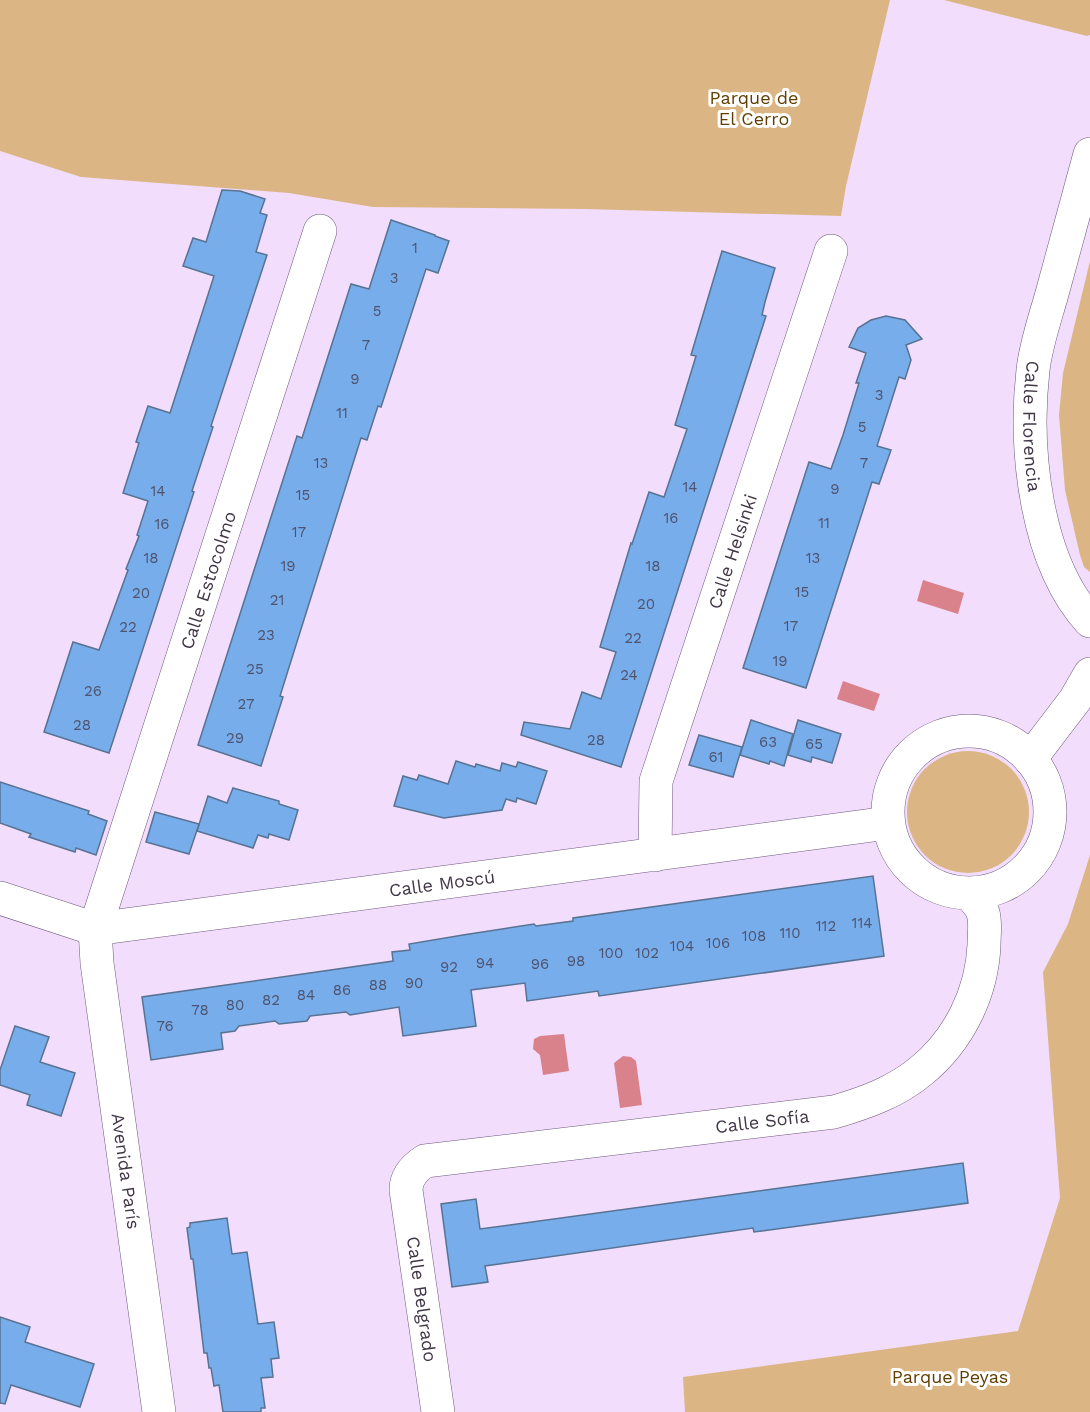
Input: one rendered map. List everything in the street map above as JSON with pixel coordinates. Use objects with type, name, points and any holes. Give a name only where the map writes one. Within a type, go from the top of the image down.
[{"type":"street","name":"Calle Florencia","points":[[1090,154],[1034,368],[1030,422],[1034,474],[1043,526],[1056,568],[1078,609],[1090,621]]},
{"type":"street","name":"Calle Estocolmo","points":[[95,929],[320,231]]},
{"type":"street","name":"Calle Helsinki","points":[[656,855],[656,781],[831,251]]},
{"type":"street","points":[[1030,759],[1075,700],[1090,674]]},
{"type":"street","points":[[960,732],[982,733],[1008,742],[1030,759],[1038,768],[1048,795],[1049,823],[1043,846],[1029,867],[1008,884],[991,891],[970,894],[931,884],[906,865],[888,823],[889,803],[898,772],[912,754],[936,738],[960,732]]},
{"type":"street","name":"Calle Moscú","points":[[0,898],[95,929],[888,823]]},
{"type":"street","name":"Calle Sofía","points":[[406,1185],[414,1168],[425,1161],[834,1112],[865,1103],[895,1088],[920,1072],[945,1049],[967,1014],[981,974],[984,933],[983,912],[970,894]]},
{"type":"street","name":"Avenida París","points":[[95,929],[97,963],[159,1412]]},
{"type":"street","name":"Calle Belgrado","points":[[406,1185],[438,1412]]},
{"type":"green space","name":"Parque de El Cerro","points":[[0,0],[890,0],[841,216],[585,209],[373,207],[289,193],[81,177],[0,151]]},
{"type":"green space","points":[[944,0],[1090,0],[1090,35],[1087,36]]},
{"type":"green space","points":[[1090,261],[1090,572],[1084,567],[1080,555],[1065,490],[1059,415],[1063,373]]},
{"type":"green space","points":[[968,751],[991,756],[1002,761],[1011,769],[1019,778],[1024,789],[1029,812],[1024,835],[1019,846],[1011,855],[1002,863],[991,868],[968,873],[945,868],[934,863],[925,855],[917,846],[912,835],[907,812],[912,789],[917,778],[925,769],[934,761],[945,756]]},
{"type":"green space","name":"Parque Peyas","points":[[1090,855],[1090,1412],[685,1412],[683,1377],[1018,1331],[1060,1198],[1043,972],[1068,924]]},
{"type":"shaded area","points":[[923,580],[964,593],[958,614],[917,601]]},
{"type":"shaded area","points":[[843,681],[880,694],[874,711],[837,699]]},
{"type":"shaded area","points":[[564,1034],[569,1071],[543,1075],[540,1055],[533,1049],[534,1039],[540,1036]]},
{"type":"shaded area","points":[[623,1056],[631,1057],[636,1061],[642,1105],[620,1108],[614,1063]]},
{"type":"building","points":[[222,190],[240,191],[265,199],[260,213],[267,215],[256,252],[267,255],[211,426],[213,427],[192,491],[194,492],[109,753],[44,732],[73,642],[99,650],[128,570],[126,569],[139,536],[137,535],[148,501],[123,493],[148,406],[170,413],[214,276],[183,266],[193,238],[206,242]]},
{"type":"building","points":[[391,220],[449,241],[438,273],[426,269],[381,407],[378,406],[367,440],[361,438],[280,696],[283,697],[261,766],[198,745],[297,436],[302,438],[351,284],[369,289]]},
{"type":"building","points":[[722,251],[775,268],[762,315],[766,316],[621,767],[521,735],[524,722],[570,729],[582,692],[601,699],[616,652],[600,647],[649,492],[664,497],[687,429],[675,425],[696,356],[691,355]]},
{"type":"building","points":[[886,316],[905,320],[922,339],[906,345],[911,360],[905,379],[899,377],[877,446],[891,450],[879,484],[872,482],[806,688],[743,668],[809,462],[831,469],[843,435],[866,353],[849,347],[858,328],[871,320]]},
{"type":"building","points":[[751,720],[793,734],[784,766],[740,755]]},
{"type":"building","points":[[798,720],[841,734],[832,763],[812,757],[811,762],[788,755]]},
{"type":"building","points":[[699,735],[742,747],[733,777],[689,765]]},
{"type":"building","points":[[456,761],[500,771],[502,763],[516,767],[518,762],[547,771],[536,804],[517,798],[516,802],[506,799],[502,810],[444,818],[394,806],[403,776],[417,780],[419,775],[448,784]]},
{"type":"building","points":[[0,782],[89,811],[88,814],[107,821],[96,855],[76,848],[75,852],[29,837],[31,834],[0,823]]},
{"type":"building","points":[[233,788],[279,801],[279,804],[298,810],[289,840],[269,834],[268,838],[258,835],[253,848],[197,831],[208,796],[227,803]]},
{"type":"building","points":[[155,812],[199,824],[189,854],[146,842]]},
{"type":"building","points":[[873,876],[884,956],[599,996],[598,991],[527,1001],[525,983],[471,990],[476,1026],[403,1036],[399,1007],[350,1015],[346,1012],[310,1016],[307,1021],[279,1024],[275,1021],[239,1026],[235,1031],[221,1033],[223,1049],[151,1060],[142,997],[393,961],[392,952],[410,950],[409,944],[463,935],[534,924],[536,926],[573,921],[573,918]]},
{"type":"building","points":[[15,1026],[49,1037],[40,1062],[75,1073],[61,1116],[27,1105],[30,1095],[0,1085],[0,1070]]},
{"type":"building","points":[[963,1163],[968,1203],[754,1232],[753,1228],[485,1266],[488,1282],[452,1287],[441,1204],[476,1199],[480,1229]]},
{"type":"building","points":[[227,1218],[232,1254],[247,1252],[258,1324],[274,1322],[279,1358],[271,1359],[273,1377],[261,1378],[265,1408],[261,1408],[261,1412],[223,1412],[219,1385],[214,1386],[207,1353],[204,1353],[187,1228],[190,1227],[190,1223]]},
{"type":"building","points":[[0,1317],[30,1327],[25,1342],[94,1364],[80,1407],[11,1385],[5,1404],[0,1403]]}]
